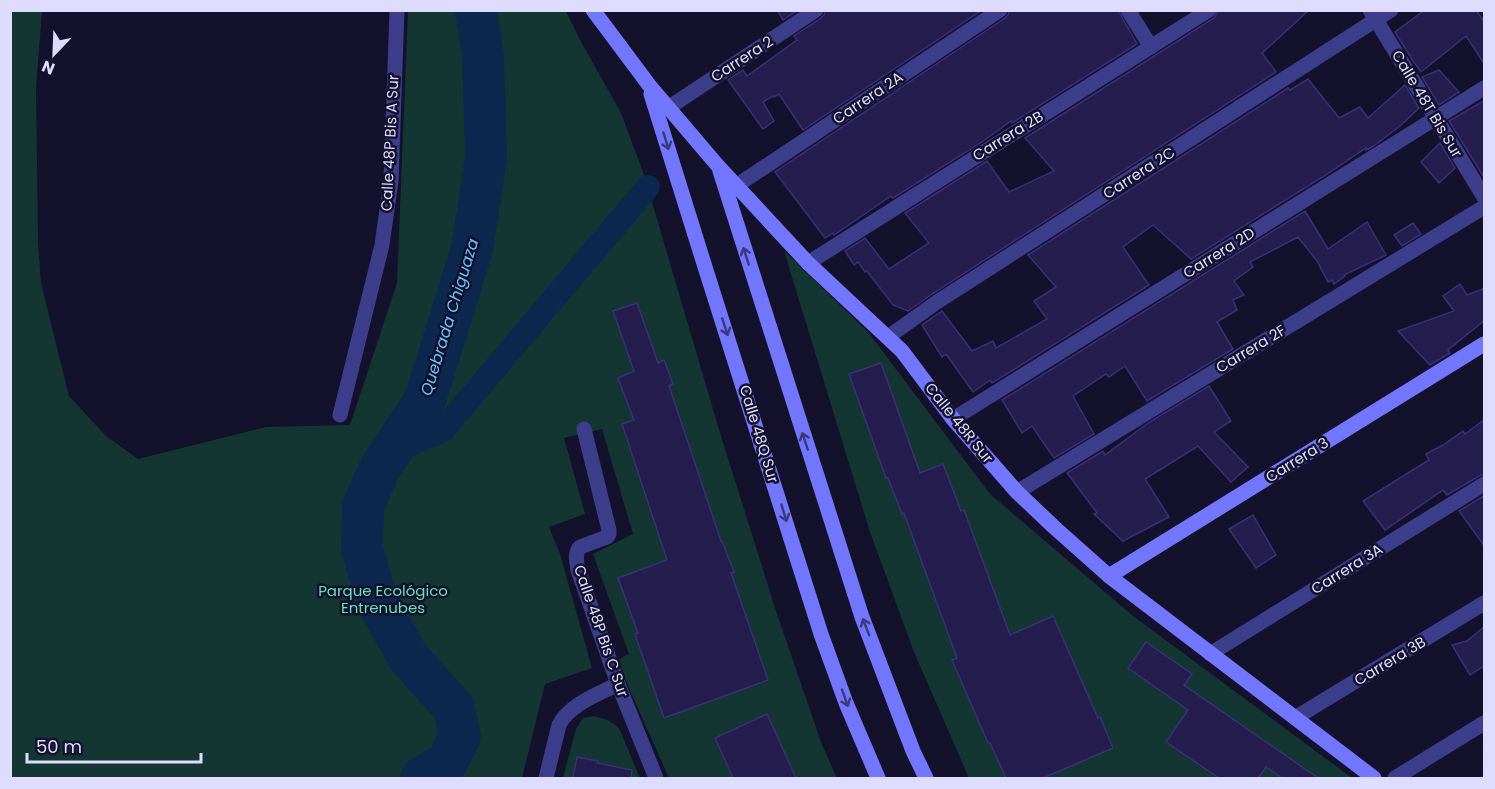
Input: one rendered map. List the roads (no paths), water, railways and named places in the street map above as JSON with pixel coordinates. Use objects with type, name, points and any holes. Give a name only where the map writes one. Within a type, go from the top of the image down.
[{"type":"main road","name":"Calle 48R Sur","points":[[596,12],[649,85],[718,166],[808,263],[902,351],[953,418],[1017,492],[1109,576],[1374,778]]},
{"type":"main road","name":"Calle 48Q Sur","points":[[649,85],[822,634],[846,703],[878,778]]},
{"type":"main road","points":[[718,166],[862,617],[913,751],[926,778]]},
{"type":"main road","name":"Carrera 3","points":[[1109,576],[1485,344]]},
{"type":"street","name":"Calle 48P Bis A Sur","points":[[340,415],[378,264],[385,224],[391,181],[397,10]]},
{"type":"street","name":"Carrera 2","points":[[668,108],[816,10]]},
{"type":"street","name":"Carrera 2A","points":[[736,186],[1000,10]]},
{"type":"street","points":[[1128,10],[1151,47]]},
{"type":"street","name":"Carrera 2B","points":[[808,263],[1209,10]]},
{"type":"street","name":"Carrera 2C","points":[[888,337],[1374,15],[1391,10]]},
{"type":"street","name":"Calle 48T Bis Sur","points":[[1374,15],[1485,197]]},
{"type":"street","name":"Carrera 2D","points":[[953,418],[1485,88]]},
{"type":"street","name":"Carrera 2F","points":[[1017,492],[1485,207]]},
{"type":"street","name":"Calle 48P Bis C Sur","points":[[584,429],[609,534],[607,537],[580,547],[576,554],[578,570],[618,684],[656,778]]},
{"type":"street","name":"Carrera 3A","points":[[1210,654],[1485,483]]},
{"type":"street","name":"Carrera 3B","points":[[1295,718],[1485,603]]},
{"type":"street","points":[[546,778],[559,725],[563,718],[570,710],[618,684]]},
{"type":"street","points":[[1395,778],[1485,723]]},
{"type":"waterway","name":"Quebrada Chiguaza","points":[[421,778],[447,762],[460,737],[454,708],[408,657],[377,601],[362,549],[363,506],[380,468],[425,400],[472,249],[486,158],[483,56],[476,10]]},
{"type":"waterway","points":[[390,453],[443,430],[648,187]]},
{"type":"park label","name":"Parque Ecológico Entrenubes","points":[[383,600]]}]
